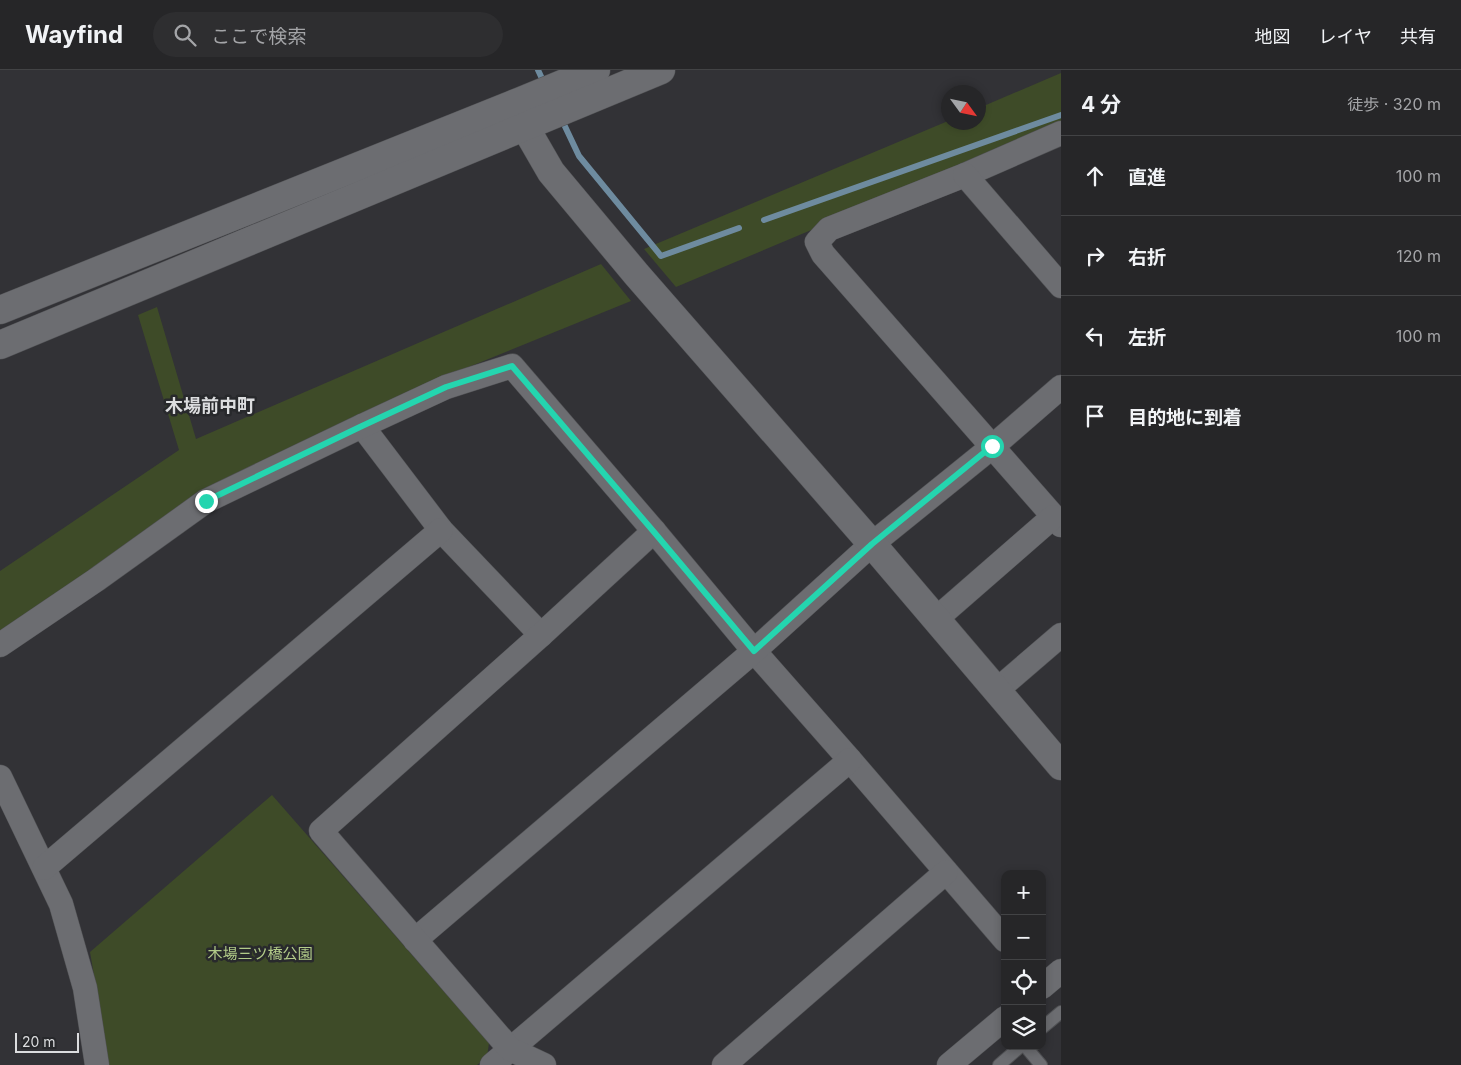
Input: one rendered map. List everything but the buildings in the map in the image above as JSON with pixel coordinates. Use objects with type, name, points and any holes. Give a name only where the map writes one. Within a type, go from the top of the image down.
[{"type":"street","points":[[0,344],[521,115],[596,70]]},
{"type":"street","points":[[0,310],[521,115],[661,70]]},
{"type":"street","points":[[521,115],[551,172],[637,275],[872,544],[1061,766]]},
{"type":"street","points":[[936,619],[1057,521],[823,254],[817,242],[829,229],[965,175],[1061,133]]},
{"type":"street","points":[[965,175],[1061,286]]},
{"type":"street","points":[[0,645],[96,580],[206,501],[446,387],[512,366],[754,651],[1001,935]]},
{"type":"street","points":[[415,940],[754,651],[872,544],[1061,387]]},
{"type":"street","points":[[362,426],[441,530],[541,635]]},
{"type":"street","points":[[44,868],[441,530]]},
{"type":"street","points":[[544,1065],[510,1049],[320,831],[654,532]]},
{"type":"street","points":[[997,690],[1061,635]]},
{"type":"street","points":[[492,1065],[850,760]]},
{"type":"street","points":[[0,777],[61,904],[85,988],[96,1065]]},
{"type":"street","points":[[724,1065],[946,872]]},
{"type":"street","points":[[949,1065],[1001,1021]]},
{"type":"lane","points":[[1046,1026],[1059,1018]]},
{"type":"lane","points":[[999,1065],[1016,1050]]},
{"type":"lane","points":[[1028,1050],[1041,1065]]},
{"type":"green space","points":[[1061,73],[1061,125],[676,287],[644,249],[941,124],[941,130],[986,130],[986,105]]},
{"type":"green space","points":[[601,264],[631,301],[407,392],[197,494],[0,637],[0,571],[179,450],[138,315],[157,307],[196,439]]},
{"type":"green space","name":"木場三ツ橋公園","points":[[272,795],[489,1043],[487,1057],[477,1065],[105,1065],[102,1021],[90,952]]},
{"type":"waterway","points":[[538,70],[545,85]]},
{"type":"waterway","points":[[764,220],[1061,115]]},
{"type":"waterway","points":[[561,118],[579,156],[661,256],[739,228]]},
{"type":"district","name":"木場前中町","points":[[210,405]]},
{"type":"route","points":[[206,501],[446,387],[512,366],[754,651],[872,544],[992,446]]}]
